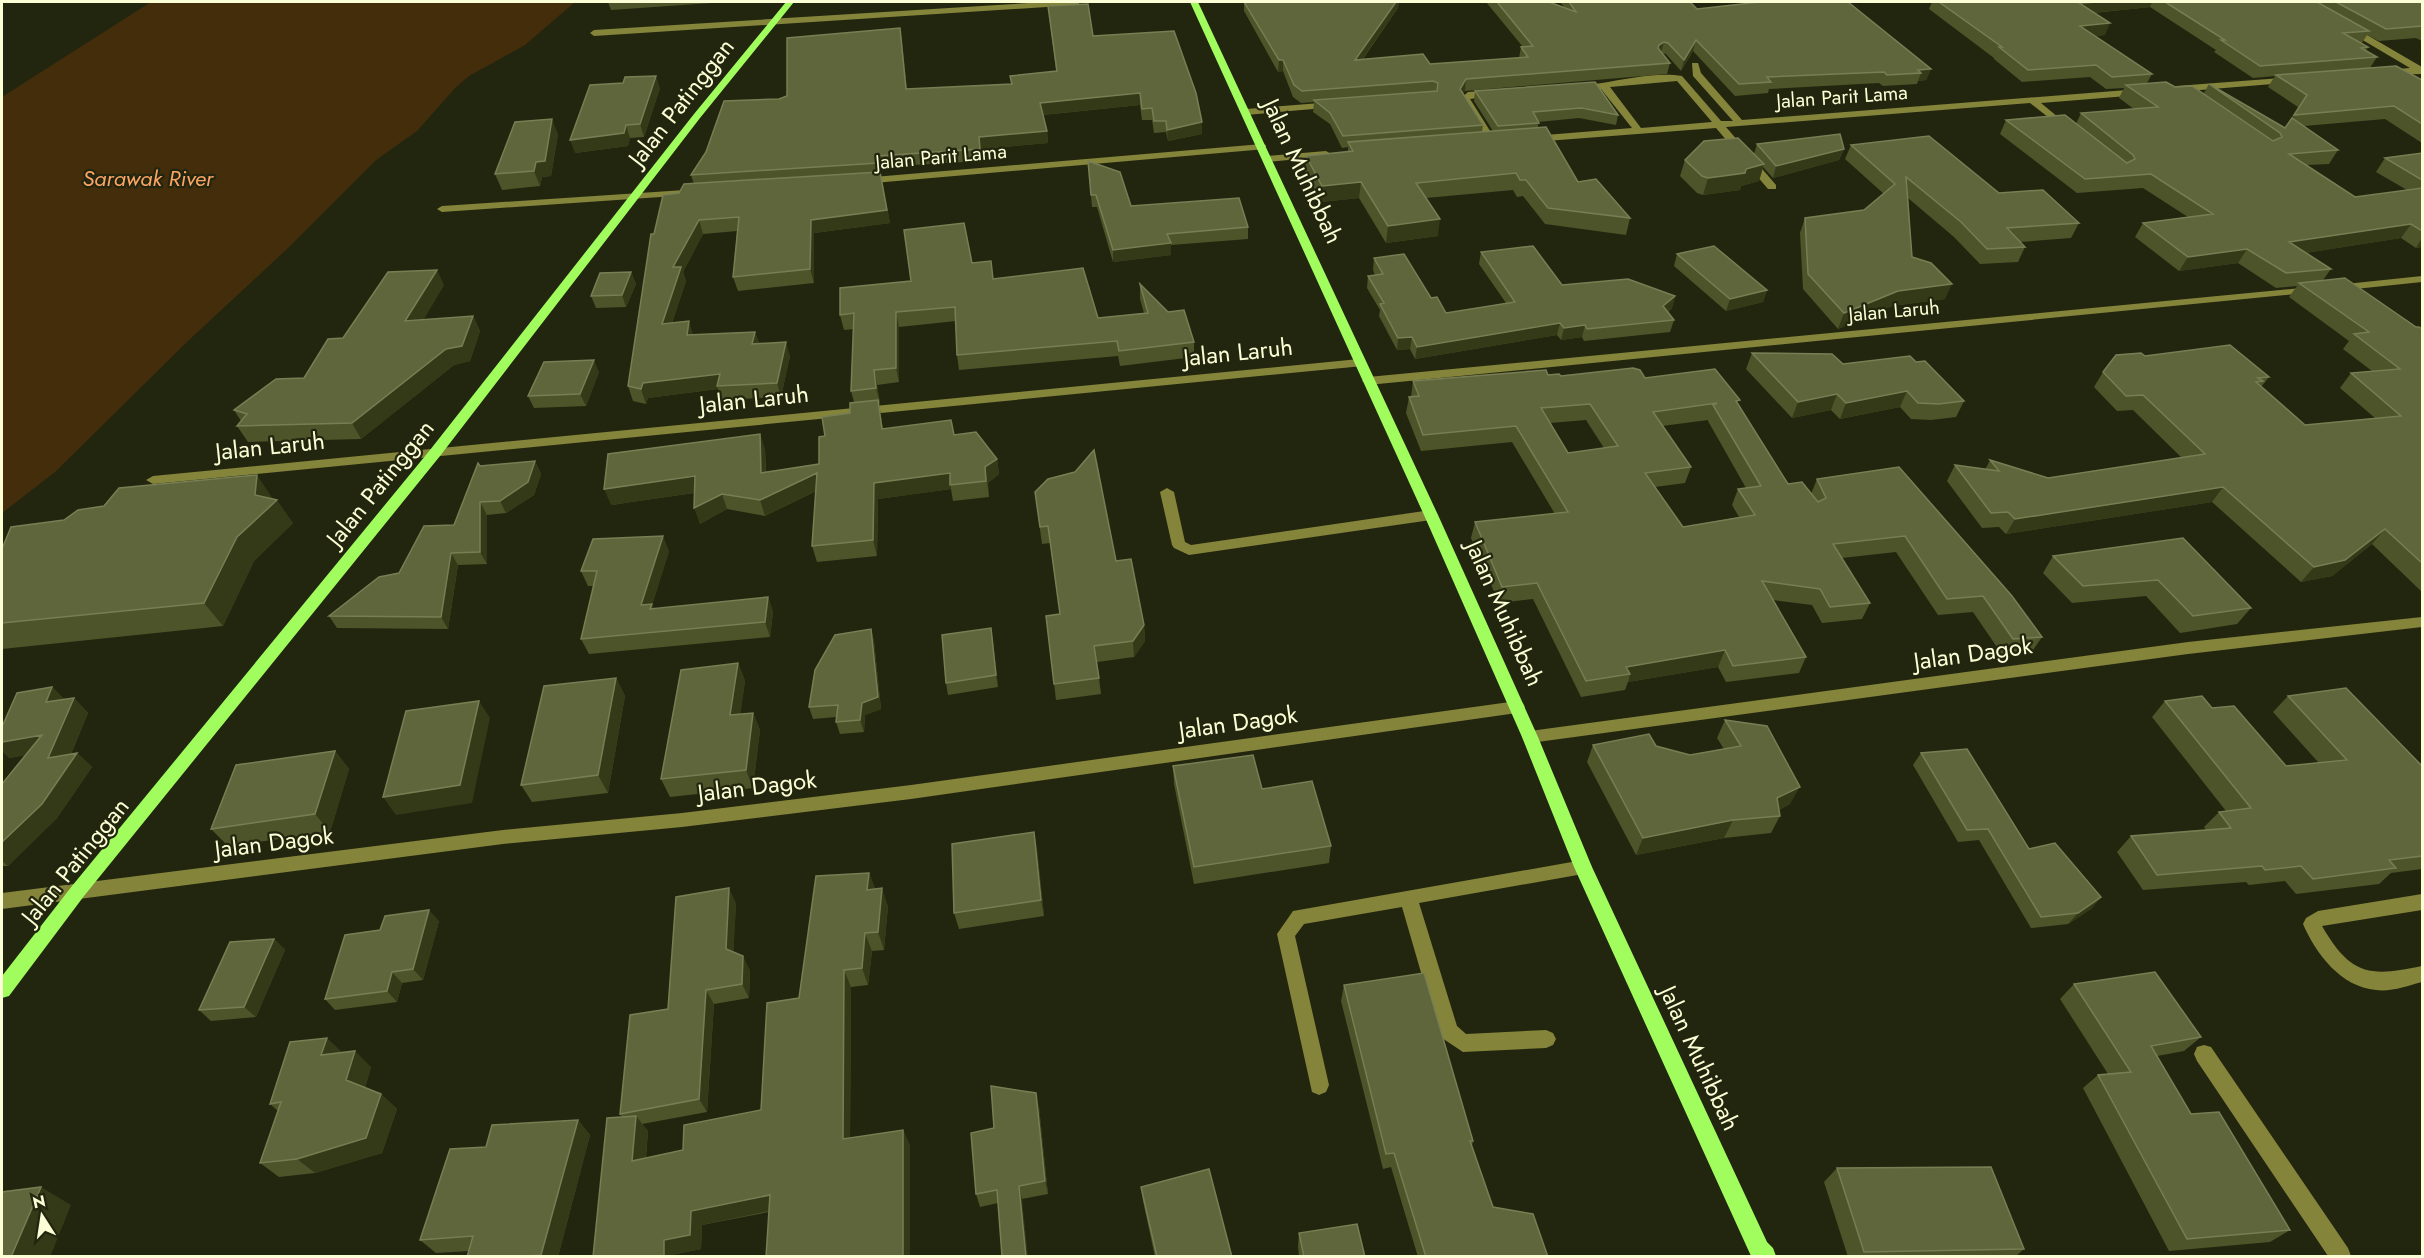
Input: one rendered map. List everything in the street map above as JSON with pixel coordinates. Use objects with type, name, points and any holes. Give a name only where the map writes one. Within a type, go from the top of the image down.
[{"type":"main road","name":"Jalan Patinggan","points":[[2,990],[78,891],[435,453],[790,2]]},
{"type":"main road","name":"Jalan Muhibbah","points":[[1194,2],[1431,515],[1530,737],[1583,867],[1761,1254]]},
{"type":"street","points":[[594,33],[1077,2]]},
{"type":"street","points":[[2340,23],[2421,71]]},
{"type":"street","points":[[1667,65],[1772,187]]},
{"type":"street","points":[[1695,65],[1696,74],[1740,123]]},
{"type":"street","points":[[2375,74],[2421,71]]},
{"type":"street","points":[[1570,88],[1604,86],[1614,82],[1678,78]]},
{"type":"street","points":[[2190,96],[2176,89],[2306,79]]},
{"type":"street","points":[[1604,86],[1639,130]]},
{"type":"street","name":"Jalan Parit Lama","points":[[1524,140],[2147,91]]},
{"type":"street","points":[[1480,143],[1497,142],[1465,99],[1468,95],[1502,92]]},
{"type":"street","points":[[2032,100],[2076,136]]},
{"type":"street","points":[[1246,112],[1339,105]]},
{"type":"street","name":"Jalan Parit Lama","points":[[856,182],[1264,153],[1338,154]]},
{"type":"street","points":[[442,209],[715,191]]},
{"type":"street","name":"Jalan Laruh","points":[[1368,381],[2422,279]]},
{"type":"street","name":"Jalan Laruh","points":[[153,480],[1359,363]]},
{"type":"street","points":[[1167,492],[1179,545],[1189,550],[1431,515]]},
{"type":"street","name":"Jalan Dagok","points":[[1530,737],[2188,648],[2422,621]]},
{"type":"street","name":"Jalan Dagok","points":[[2,901],[503,837],[911,792],[1517,707]]},
{"type":"street","points":[[1319,1085],[1286,934],[1299,917],[1583,867]]},
{"type":"street","points":[[1409,897],[1449,1032],[1463,1043],[1546,1039]]},
{"type":"street","points":[[2422,902],[2331,916],[2318,919],[2312,924],[2315,932],[2339,962],[2355,975],[2375,982],[2422,974]]},
{"type":"street","points":[[2204,1054],[2340,1257]]},
{"type":"water","name":"Sarawak River","points":[[151,2],[575,2],[525,45],[469,76],[456,87],[417,131],[376,160],[55,472],[2,513],[2,97]]},
{"type":"building","points":[[1244,2],[1396,2],[1355,60],[1423,54],[1430,64],[1528,57],[1521,47],[1533,46],[1497,2],[1549,2],[1576,12],[1569,2],[1690,2],[1697,9],[1760,2],[1848,2],[1931,69],[1918,70],[1921,73],[1887,75],[1884,72],[1767,77],[1771,82],[1739,84],[1696,40],[1684,60],[1668,43],[1664,42],[1658,48],[1670,63],[1466,79],[1460,89],[1483,125],[1343,136],[1330,113],[1314,100],[1437,91],[1438,83],[1433,81],[1302,91],[1294,85],[1283,60],[1279,60]]},
{"type":"building","points":[[1939,2],[2098,2],[2079,3],[2110,23],[2080,26],[2152,74],[2112,77],[2096,65],[2028,70],[1999,47],[2002,47]]},
{"type":"building","points":[[2165,2],[2317,2],[2369,31],[2343,33],[2368,47],[2361,48],[2377,57],[2260,66],[2221,40],[2225,40]]},
{"type":"building","points":[[2336,2],[2422,2],[2422,26],[2386,29]]},
{"type":"building","points":[[1088,4],[1093,36],[1174,31],[1196,93],[1202,122],[1167,130],[1166,121],[1154,121],[1152,108],[1142,109],[1140,93],[1040,103],[1047,131],[979,137],[980,149],[877,156],[878,163],[691,175],[706,152],[724,101],[779,99],[787,96],[787,38],[900,28],[906,89],[1012,84],[1010,76],[1057,71],[1048,6]]},
{"type":"building","points":[[2396,66],[2422,80],[2422,124],[2394,106],[2294,115],[2307,95],[2276,75]]},
{"type":"building","points":[[656,76],[640,124],[626,125],[624,133],[570,140],[590,85],[623,83],[625,77]]},
{"type":"building","points":[[1595,82],[1618,115],[1581,108],[1533,112],[1539,123],[1498,126],[1475,91]]},
{"type":"building","points":[[2166,82],[2175,87],[2192,86],[2273,141],[2282,137],[2280,133],[2209,84],[2285,128],[2292,118],[2338,150],[2289,154],[2355,197],[2422,188],[2422,231],[2411,224],[2289,242],[2331,269],[2286,273],[2247,249],[2188,257],[2143,223],[2213,214],[2151,174],[2085,179],[2006,120],[2065,115],[2127,163],[2135,159],[2133,155],[2081,113],[2158,107],[2126,85]]},
{"type":"building","points":[[552,119],[545,161],[536,162],[534,171],[495,174],[515,122]]},
{"type":"building","points":[[1546,127],[1578,182],[1596,179],[1630,218],[1548,208],[1526,180],[1520,180],[1516,173],[1416,183],[1440,219],[1388,226],[1361,182],[1322,186],[1306,156],[1353,151],[1348,142]]},
{"type":"building","points":[[1840,134],[1844,149],[1776,166],[1757,144]]},
{"type":"building","points":[[1929,136],[1999,193],[2043,190],[2079,223],[2007,228],[2025,247],[1987,249],[1961,222],[1906,177],[1912,257],[1931,263],[1952,284],[1898,291],[1844,313],[1808,274],[1805,218],[1864,210],[1895,184],[1851,145]]},
{"type":"building","points":[[1738,138],[1764,164],[1746,169],[1745,173],[1708,178],[1702,176],[1685,160],[1704,141]]},
{"type":"building","points":[[2422,153],[2422,180],[2385,158]]},
{"type":"building","points":[[1088,161],[1120,172],[1131,206],[1239,198],[1248,227],[1167,234],[1171,243],[1113,250],[1096,195],[1091,195]]},
{"type":"building","points":[[880,172],[887,210],[811,220],[810,269],[733,277],[739,217],[699,220],[673,267],[681,267],[662,324],[689,321],[687,335],[755,332],[752,344],[786,342],[777,383],[717,386],[720,374],[643,383],[641,389],[628,386],[651,234],[654,234],[663,195],[679,193],[684,184]]},
{"type":"building","points":[[964,223],[972,263],[991,261],[993,279],[1083,268],[1098,318],[1148,313],[1140,284],[1168,312],[1184,310],[1194,342],[1119,351],[1117,341],[957,355],[955,307],[896,312],[896,368],[874,370],[876,388],[851,391],[854,313],[840,315],[840,288],[911,281],[904,230]]},
{"type":"building","points":[[1533,246],[1562,285],[1628,279],[1675,296],[1663,306],[1674,320],[1587,329],[1585,325],[1564,328],[1560,323],[1417,347],[1412,337],[1398,338],[1380,304],[1384,303],[1368,276],[1383,274],[1374,258],[1404,254],[1431,298],[1437,297],[1446,313],[1515,302],[1481,252]]},
{"type":"building","points":[[1714,246],[1767,290],[1730,299],[1677,254]]},
{"type":"building","points":[[437,270],[405,321],[473,316],[462,346],[446,349],[352,423],[237,426],[247,414],[234,410],[276,379],[304,378],[328,339],[343,338],[388,272]]},
{"type":"building","points":[[631,272],[622,295],[591,296],[600,273]]},
{"type":"building","points":[[2345,278],[2422,329],[2422,563],[2385,529],[2345,560],[2314,567],[2223,487],[2015,519],[2008,512],[1991,513],[1955,465],[1999,471],[1990,460],[2048,478],[2205,454],[2143,395],[2126,396],[2103,372],[2116,355],[2141,353],[2145,356],[2230,345],[2269,377],[2258,378],[2263,381],[2256,382],[2305,425],[2401,416],[2351,373],[2400,369],[2354,334],[2369,332],[2299,283]]},
{"type":"building","points":[[1752,353],[1832,354],[1843,364],[1910,356],[1916,362],[1925,361],[1964,401],[1939,404],[1918,403],[1907,391],[1846,403],[1837,394],[1798,402]]},
{"type":"building","points":[[594,360],[580,394],[528,396],[544,362]]},
{"type":"building","points":[[1633,368],[1640,370],[1645,378],[1715,369],[1740,400],[1736,401],[1788,484],[1802,482],[1818,502],[1826,498],[1817,479],[1899,467],[2012,596],[2042,637],[2013,639],[1983,596],[1947,599],[1905,536],[1833,544],[1870,603],[1830,607],[1820,589],[1762,581],[1806,657],[1733,666],[1725,650],[1626,667],[1630,674],[1586,681],[1537,583],[1502,587],[1475,522],[1568,512],[1516,426],[1423,435],[1409,397],[1419,396],[1413,381],[1546,370],[1548,375],[1559,374],[1561,376]],"holes":[[[1717,403],[1713,405],[1761,486],[1738,489],[1755,515],[1683,527],[1645,473],[1691,467],[1653,412]],[[1590,404],[1618,446],[1568,453],[1541,408]]]},
{"type":"building","points":[[878,400],[882,429],[951,420],[954,435],[976,432],[997,459],[985,467],[986,481],[950,485],[950,473],[874,483],[873,540],[812,546],[817,473],[760,500],[722,494],[694,508],[695,476],[604,489],[608,454],[760,434],[761,473],[819,464],[819,437],[825,436],[822,417],[850,413],[850,403]]},
{"type":"building","points":[[1094,450],[1116,561],[1131,559],[1144,625],[1133,641],[1094,646],[1099,678],[1054,684],[1046,616],[1060,614],[1048,526],[1040,527],[1035,492],[1048,479],[1075,472]]},
{"type":"building","points":[[535,461],[528,482],[500,501],[480,502],[480,552],[451,553],[441,617],[329,616],[379,577],[399,573],[424,526],[454,525],[478,463],[480,466]]},
{"type":"building","points":[[257,475],[255,495],[277,500],[237,537],[204,603],[2,623],[2,549],[11,527],[64,520],[78,510],[104,506],[119,488]]},
{"type":"building","points":[[663,536],[641,605],[652,604],[650,609],[768,597],[765,622],[581,639],[597,571],[581,571],[593,539]]},
{"type":"building","points":[[2183,538],[2251,608],[2193,616],[2158,580],[2083,586],[2053,556]]},
{"type":"building","points":[[991,628],[996,675],[946,683],[942,635]]},
{"type":"building","points":[[871,629],[878,697],[862,703],[860,720],[836,722],[838,705],[809,707],[815,670],[835,635]]},
{"type":"building","points":[[738,663],[730,715],[753,713],[746,770],[661,779],[681,670]]},
{"type":"building","points":[[616,678],[598,775],[521,785],[544,686]]},
{"type":"building","points":[[52,687],[46,702],[74,698],[48,758],[77,753],[42,804],[2,842],[2,784],[42,735],[2,742],[2,727],[17,693]]},
{"type":"building","points":[[2346,688],[2422,764],[2422,856],[2389,860],[2396,868],[2313,879],[2301,866],[2265,870],[2262,866],[2157,875],[2131,836],[2231,828],[2219,812],[2251,808],[2165,701],[2202,696],[2212,708],[2234,706],[2286,766],[2347,760],[2288,696]]},
{"type":"building","points":[[479,701],[460,785],[383,797],[406,711]]},
{"type":"building","points":[[1725,720],[1767,726],[1800,787],[1777,798],[1780,816],[1733,820],[1643,838],[1593,745],[1649,734],[1656,746],[1690,755],[1741,746]]},
{"type":"building","points":[[1967,749],[2029,849],[2055,843],[2101,897],[2078,913],[2041,917],[1988,829],[1967,830],[1921,753]]},
{"type":"building","points":[[335,751],[315,814],[211,829],[236,765]]},
{"type":"building","points":[[1253,755],[1262,789],[1312,781],[1331,846],[1194,867],[1173,766]]},
{"type":"building","points":[[1034,832],[1041,900],[954,913],[952,844]]},
{"type":"building","points":[[869,873],[867,890],[882,888],[878,932],[865,933],[862,968],[844,970],[843,1139],[903,1130],[903,1257],[766,1257],[770,1195],[691,1211],[690,1235],[664,1240],[664,1257],[593,1257],[607,1118],[636,1116],[632,1161],[683,1150],[684,1125],[761,1110],[767,1003],[799,998],[816,876]]},
{"type":"building","points":[[729,888],[726,949],[743,956],[742,984],[706,990],[699,1099],[620,1114],[630,1015],[668,1009],[676,897]]},
{"type":"building","points":[[429,910],[413,969],[392,972],[387,991],[325,999],[345,935],[380,930],[385,916]]},
{"type":"building","points":[[274,939],[244,1007],[199,1010],[230,942]]},
{"type":"building","points":[[2155,972],[2201,1037],[2151,1046],[2191,1114],[2219,1112],[2290,1230],[2187,1239],[2098,1075],[2131,1072],[2074,984]]},
{"type":"building","points":[[1424,973],[1473,1141],[1470,1141],[1493,1207],[1533,1214],[1548,1257],[1426,1257],[1394,1153],[1386,1154],[1344,985]]},
{"type":"building","points":[[327,1038],[321,1055],[355,1051],[346,1080],[381,1094],[366,1138],[297,1159],[260,1163],[281,1102],[270,1104],[290,1042]]},
{"type":"building","points":[[991,1086],[1036,1093],[1045,1181],[1019,1186],[1026,1257],[1000,1257],[1002,1256],[997,1190],[976,1194],[971,1133],[994,1128]]},
{"type":"building","points":[[578,1120],[541,1255],[467,1257],[473,1236],[420,1240],[450,1149],[486,1147],[492,1125]]},
{"type":"building","points":[[1991,1167],[2024,1249],[1864,1252],[1837,1168]]},
{"type":"building","points":[[1209,1169],[1232,1257],[1157,1257],[1141,1187]]},
{"type":"building","points":[[41,1187],[11,1257],[2,1257],[2,1192]]},
{"type":"building","points":[[1357,1224],[1365,1257],[1304,1257],[1299,1233]]}]
